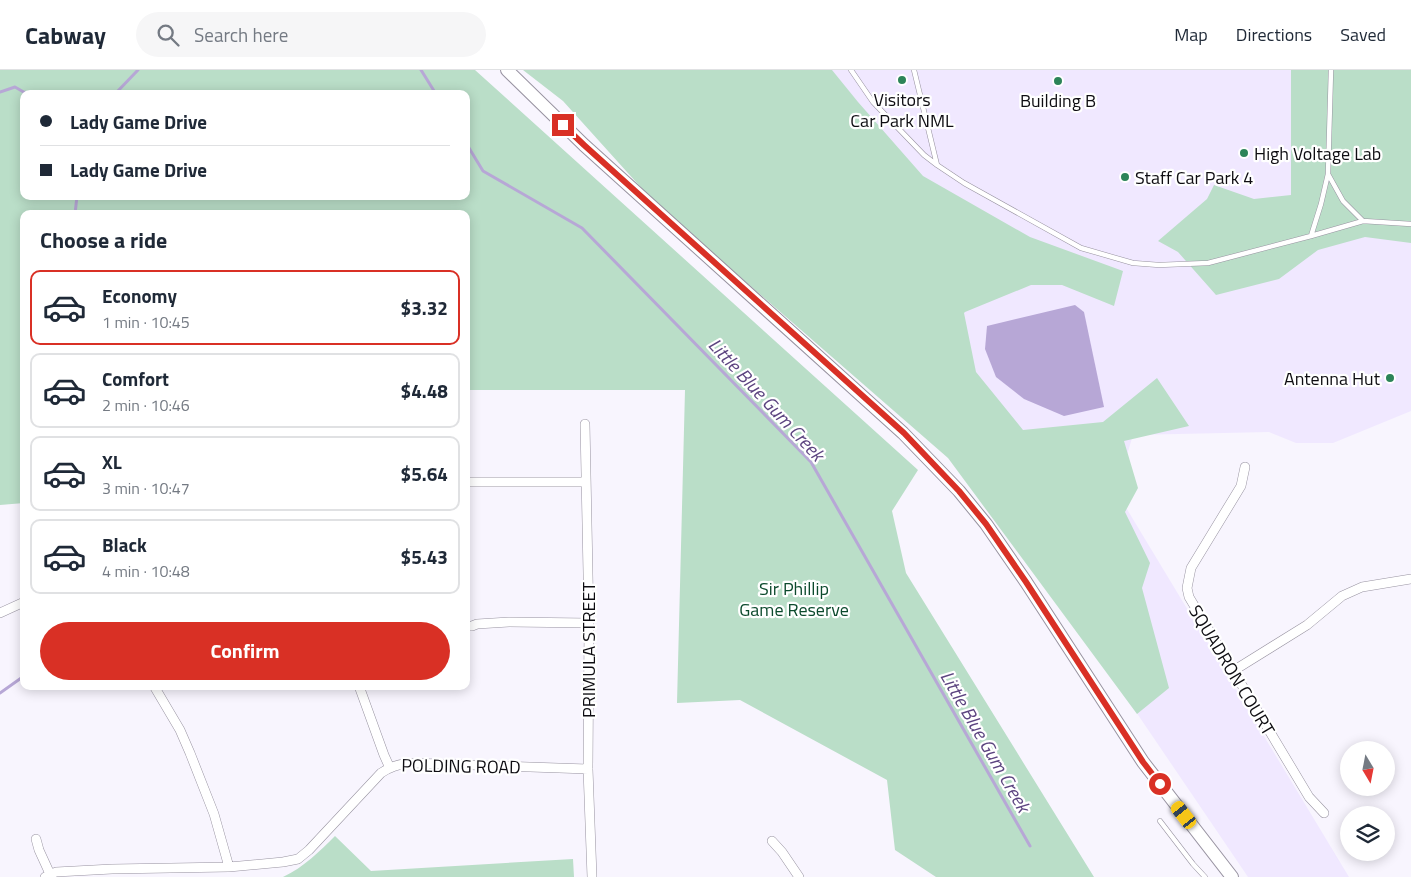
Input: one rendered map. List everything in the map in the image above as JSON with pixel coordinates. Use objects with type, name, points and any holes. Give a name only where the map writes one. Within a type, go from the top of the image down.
[{"type":"main road","points":[[508,70],[584,145],[904,433],[959,491],[986,524],[1026,582],[1143,762],[1232,877]]},
{"type":"street","name":"PRIMULA STREET","points":[[585,424],[589,622],[588,769],[592,877]]},
{"type":"street","name":"SQUADRON COURT","points":[[1245,467],[1241,486],[1191,568],[1187,588],[1189,597],[1309,797],[1324,812]]},
{"type":"street","points":[[470,482],[586,482]]},
{"type":"street","points":[[1233,671],[1307,625],[1342,596],[1362,587],[1411,579]]},
{"type":"street","points":[[0,612],[20,604]]},
{"type":"street","points":[[472,626],[509,622],[589,622]]},
{"type":"street","points":[[156,690],[180,730],[190,753],[214,814],[229,867]]},
{"type":"street","points":[[360,690],[389,766]]},
{"type":"street","name":"POLDING ROAD","points":[[48,876],[56,872],[112,873],[229,867],[283,862],[298,858],[309,850],[389,766],[410,763],[588,769]]},
{"type":"street","points":[[36,840],[48,876]]},
{"type":"street","points":[[772,841],[782,852],[798,877]]},
{"type":"lane","points":[[851,70],[873,102],[937,166],[1081,248],[1133,264],[1208,263],[1363,221],[1411,224]]},
{"type":"lane","points":[[914,70],[937,166]]},
{"type":"lane","points":[[1311,236],[1328,174],[1331,70]]},
{"type":"lane","points":[[1328,174],[1343,201],[1363,221]]},
{"type":"lane","points":[[1160,820],[1188,858],[1205,877]]},
{"type":"shaded area","points":[[711,70],[1411,70],[1411,411],[1333,443],[1296,443],[1269,432],[1133,435],[1116,491],[1349,877],[1248,877],[1113,678]]},
{"type":"shaded area","points":[[1075,305],[1084,312],[1104,407],[1064,416],[1024,399],[996,377],[985,349],[987,326]]},
{"type":"green space","name":"Sir Phillip Game Reserve","points":[[0,70],[475,70],[918,470],[892,511],[906,573],[1094,877],[936,877],[895,850],[887,780],[740,700],[677,703],[685,390],[470,390],[470,210],[20,210],[20,503],[0,505]]},
{"type":"green space","points":[[523,70],[832,70],[923,176],[1030,237],[1123,271],[1114,306],[1062,285],[1031,285],[964,313],[976,372],[1023,430],[1103,422],[1157,378],[1189,426],[1124,441],[1138,488],[1125,512],[1150,563],[1142,588],[1169,688],[1137,714],[948,458],[654,202],[563,101]]},
{"type":"green space","points":[[1291,70],[1411,70],[1411,243],[1365,237],[1318,250],[1279,279],[1216,295],[1178,252],[1158,241],[1207,199],[1214,185],[1254,199],[1291,195]]},
{"type":"green space","points":[[335,836],[371,871],[573,859],[574,877],[283,877],[304,864]]},
{"type":"waterway","points":[[119,90],[138,70]]},
{"type":"waterway","name":"Little Blue Gum Creek","points":[[421,70],[434,90]]},
{"type":"waterway","points":[[0,92],[15,87],[20,90]]},
{"type":"waterway","name":"Little Blue Gum Creek","points":[[470,150],[483,171],[582,228],[811,462],[1030,846]]},
{"type":"waterway","name":"Little Blue Gum Creek","points":[[75,210],[77,200]]},
{"type":"waterway","name":"Little Blue Gum Creek","points":[[0,693],[20,679]]},
{"type":"place","name":"Visitors Car Park NML","points":[[902,80]]},
{"type":"place","name":"Building B","points":[[1058,81]]},
{"type":"place","name":"High Voltage Lab","points":[[1244,153]]},
{"type":"place","name":"Staff Car Park 4","points":[[1125,177]]},
{"type":"place","name":"Antenna Hut","points":[[1390,378]]},
{"type":"route","points":[[563,125],[904,433],[959,491],[986,524],[1026,582],[1143,762],[1160,784]]}]
